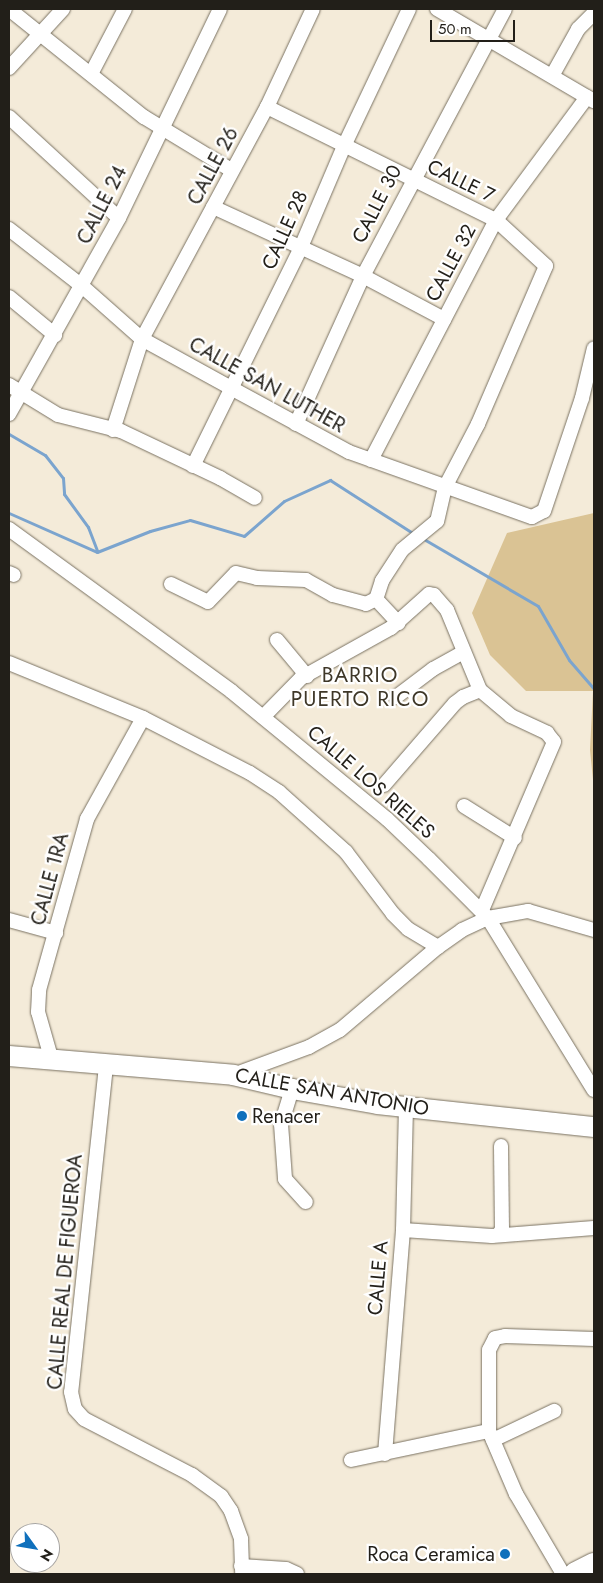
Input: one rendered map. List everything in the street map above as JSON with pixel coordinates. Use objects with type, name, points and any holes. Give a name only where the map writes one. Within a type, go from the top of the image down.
[{"type":"highway","points":[[576,1574],[594,1565]]},
{"type":"street","points":[[9,9],[144,117],[163,126],[231,170]]},
{"type":"street","points":[[9,68],[63,9]]},
{"type":"street","points":[[91,74],[125,9]]},
{"type":"street","name":"CALLE 24","points":[[9,414],[22,394],[119,218],[220,9]]},
{"type":"street","name":"CALLE 26","points":[[113,430],[142,339],[231,170],[267,107],[313,9]]},
{"type":"street","name":"CALLE 28","points":[[193,466],[301,247],[345,144],[408,9]]},
{"type":"street","points":[[438,9],[591,99]]},
{"type":"street","name":"CALLE 30","points":[[296,424],[363,276],[412,180],[505,9]]},
{"type":"street","points":[[552,76],[578,29],[594,13]]},
{"type":"street","name":"CALLE 32","points":[[371,460],[496,220],[591,99]]},
{"type":"street","name":"CALLE 7","points":[[267,107],[496,220],[546,266],[478,424],[446,487]]},
{"type":"street","points":[[9,117],[119,218]]},
{"type":"street","points":[[213,207],[363,276],[444,319]]},
{"type":"street","name":"CALLE SAN LUTHER","points":[[9,229],[82,286],[142,339],[296,424],[349,452],[532,517],[538,516],[544,511],[578,408],[594,348]]},
{"type":"street","points":[[9,297],[55,335]]},
{"type":"street","points":[[9,385],[58,415],[121,431],[255,498]]},
{"type":"street","points":[[171,584],[208,602],[236,574],[257,578],[306,580],[333,595],[366,604],[376,599],[382,581],[411,541],[437,520],[446,487]]},
{"type":"street","name":"CALLE LOS RIELES","points":[[9,529],[264,717],[387,819],[485,914],[594,1090]]},
{"type":"street","points":[[264,717],[307,676],[398,623],[432,594],[447,610],[462,653],[480,690],[511,716],[553,739],[552,753],[515,838],[485,914]]},
{"type":"street","points":[[376,599],[398,623]]},
{"type":"street","points":[[277,640],[307,676]]},
{"type":"street","points":[[396,697],[433,669],[462,653]]},
{"type":"street","points":[[9,662],[143,718],[250,773],[279,792],[346,852],[392,914],[408,928],[438,946]]},
{"type":"street","points":[[384,785],[462,697],[480,690]]},
{"type":"street","name":"CALLE 1RA","points":[[52,1061],[38,1012],[39,990],[86,819],[143,718]]},
{"type":"street","points":[[464,806],[515,838]]},
{"type":"street","points":[[233,1075],[309,1047],[340,1030],[438,946],[485,914],[528,911],[594,930]]},
{"type":"street","points":[[9,920],[56,933]]},
{"type":"street","name":"CALLE SAN ANTONIO","points":[[9,1056],[106,1066],[233,1075],[292,1089],[406,1106],[491,1118],[594,1127]]},
{"type":"street","name":"CALLE REAL DE FIGUEROA","points":[[106,1066],[71,1392],[75,1409],[84,1419],[192,1475],[221,1496],[231,1511],[241,1539],[242,1570]]},
{"type":"street","points":[[292,1089],[281,1124],[285,1179],[306,1202]]},
{"type":"street","name":"CALLE A","points":[[385,1454],[402,1230],[406,1106]]},
{"type":"street","points":[[499,1234],[502,1230],[501,1146]]},
{"type":"street","points":[[402,1230],[499,1234],[594,1228]]},
{"type":"street","points":[[563,1574],[516,1494],[491,1435],[489,1360],[495,1338],[594,1339]]},
{"type":"street","points":[[351,1460],[361,1456],[385,1454],[491,1435],[554,1412]]},
{"type":"street","points":[[242,1570],[286,1569],[297,1574]]},
{"type":"shaded area","points":[[594,513],[594,790],[590,750],[593,691],[526,691],[490,655],[472,613],[507,533]]},
{"type":"waterway","points":[[9,434],[45,455],[63,478],[64,494],[88,527],[97,551]]},
{"type":"waterway","points":[[9,513],[97,552],[150,531],[190,520],[244,536],[284,501],[330,480],[414,534]]},
{"type":"waterway","points":[[422,538],[538,606],[569,660],[594,689]]},
{"type":"place","name":"Renacer","points":[[242,1116]]},
{"type":"place","name":"Roca Ceramica","points":[[505,1554]]},
{"type":"district","name":"BARRIO PUERTO RICO","points":[[360,687]]}]
